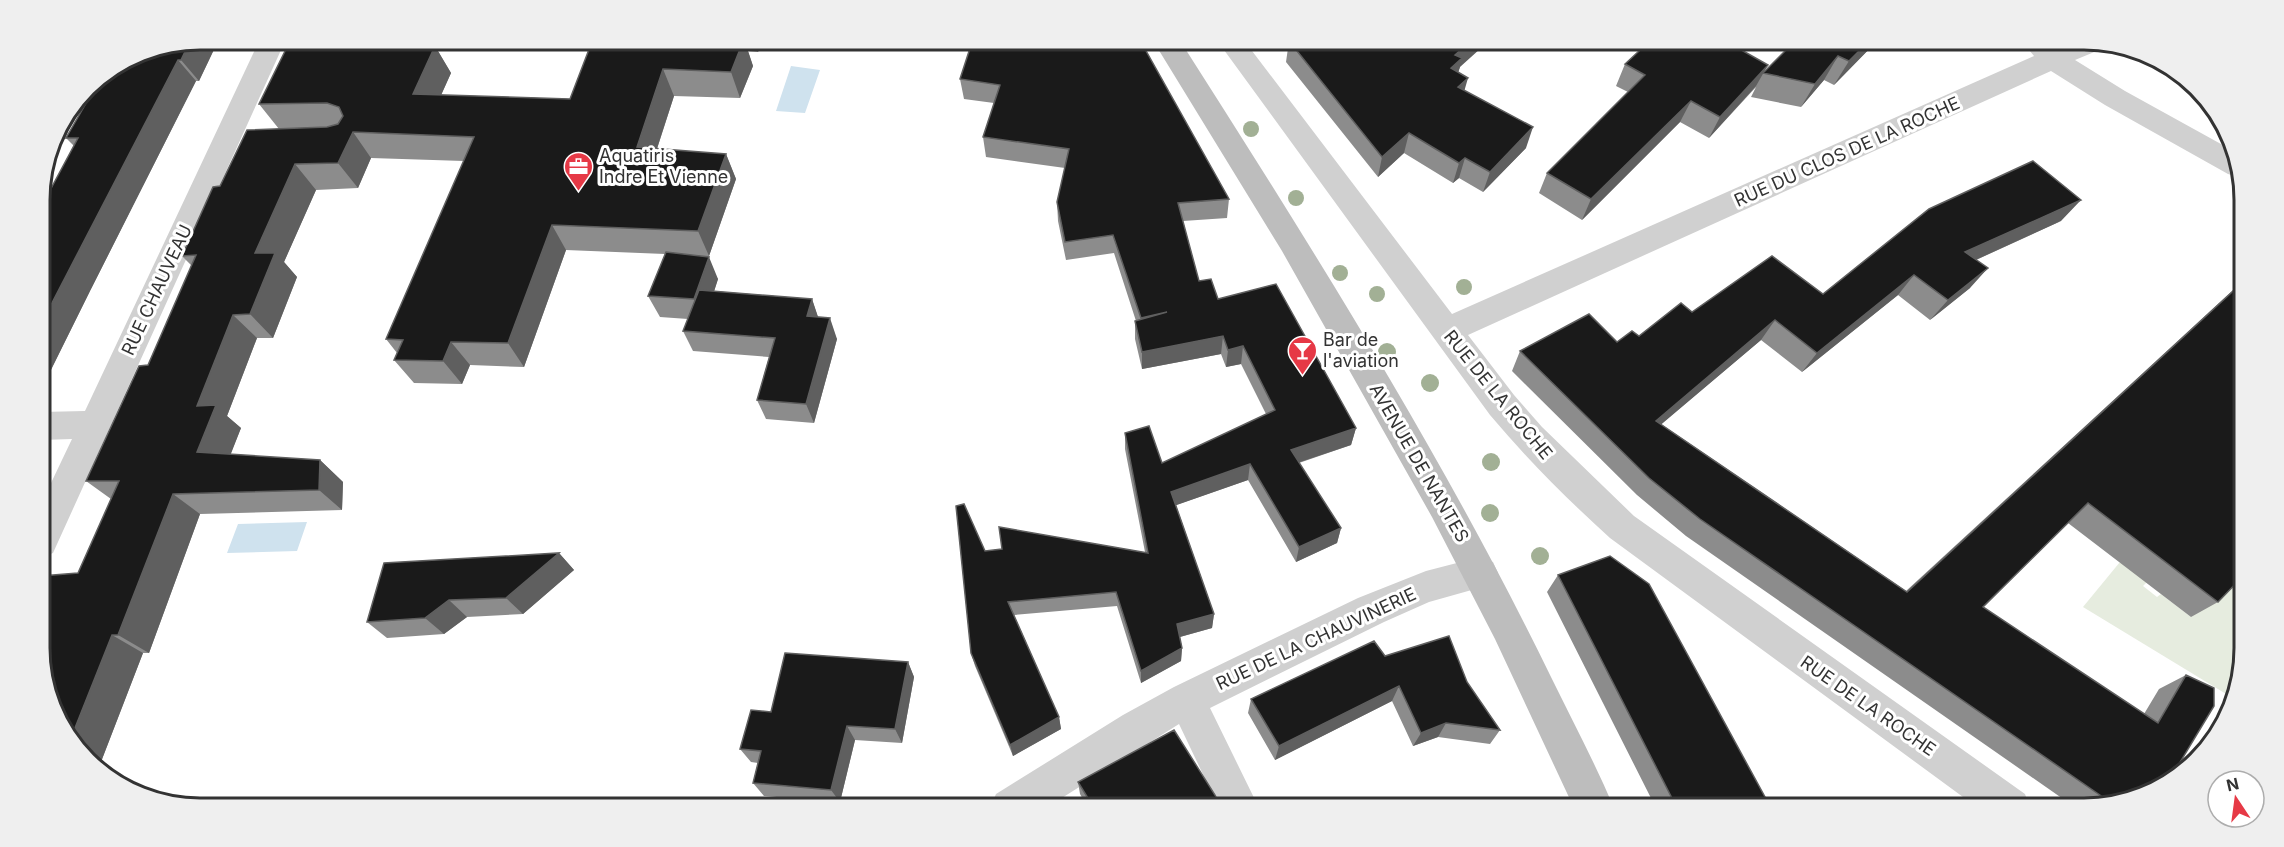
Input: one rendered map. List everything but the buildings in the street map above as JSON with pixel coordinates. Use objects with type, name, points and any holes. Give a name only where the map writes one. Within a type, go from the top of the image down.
[{"type":"main road","name":"AVENUE DE NANTES","points":[[1172,50],[1293,243],[1480,573],[1589,797]]},
{"type":"street","name":"RUE CHAUVEAU","points":[[50,522],[268,50]]},
{"type":"street","name":"RUE DE LA ROCHE","points":[[1238,50],[1446,331],[1502,405],[1540,450],[1622,528],[1996,797]]},
{"type":"street","points":[[2044,50],[2053,59],[2115,98],[2229,161]]},
{"type":"street","name":"RUE DU CLOS DE LA ROCHE","points":[[1446,331],[2074,50]]},
{"type":"street","points":[[224,144],[257,143]]},
{"type":"street","points":[[50,426],[95,424]]},
{"type":"street","name":"RUE DE LA CHAUVINERIE","points":[[1026,798],[1136,728],[1187,700],[1371,610],[1426,587],[1480,573]]},
{"type":"street","points":[[1187,700],[1234,797]]},
{"type":"shaded area","points":[[2120,562],[2147,582],[2143,586],[2157,597],[2161,594],[2191,617],[2234,572],[2234,658],[2227,695],[2083,607]]},
{"type":"water","points":[[791,66],[820,70],[805,113],[776,111]]},
{"type":"water","points":[[307,522],[297,551],[227,553],[238,524]]},
{"type":"place","name":"Aquatiris Indre Et Vienne","points":[[578,192]]},
{"type":"place","name":"Bar de l'aviation","points":[[1302,376]]}]
